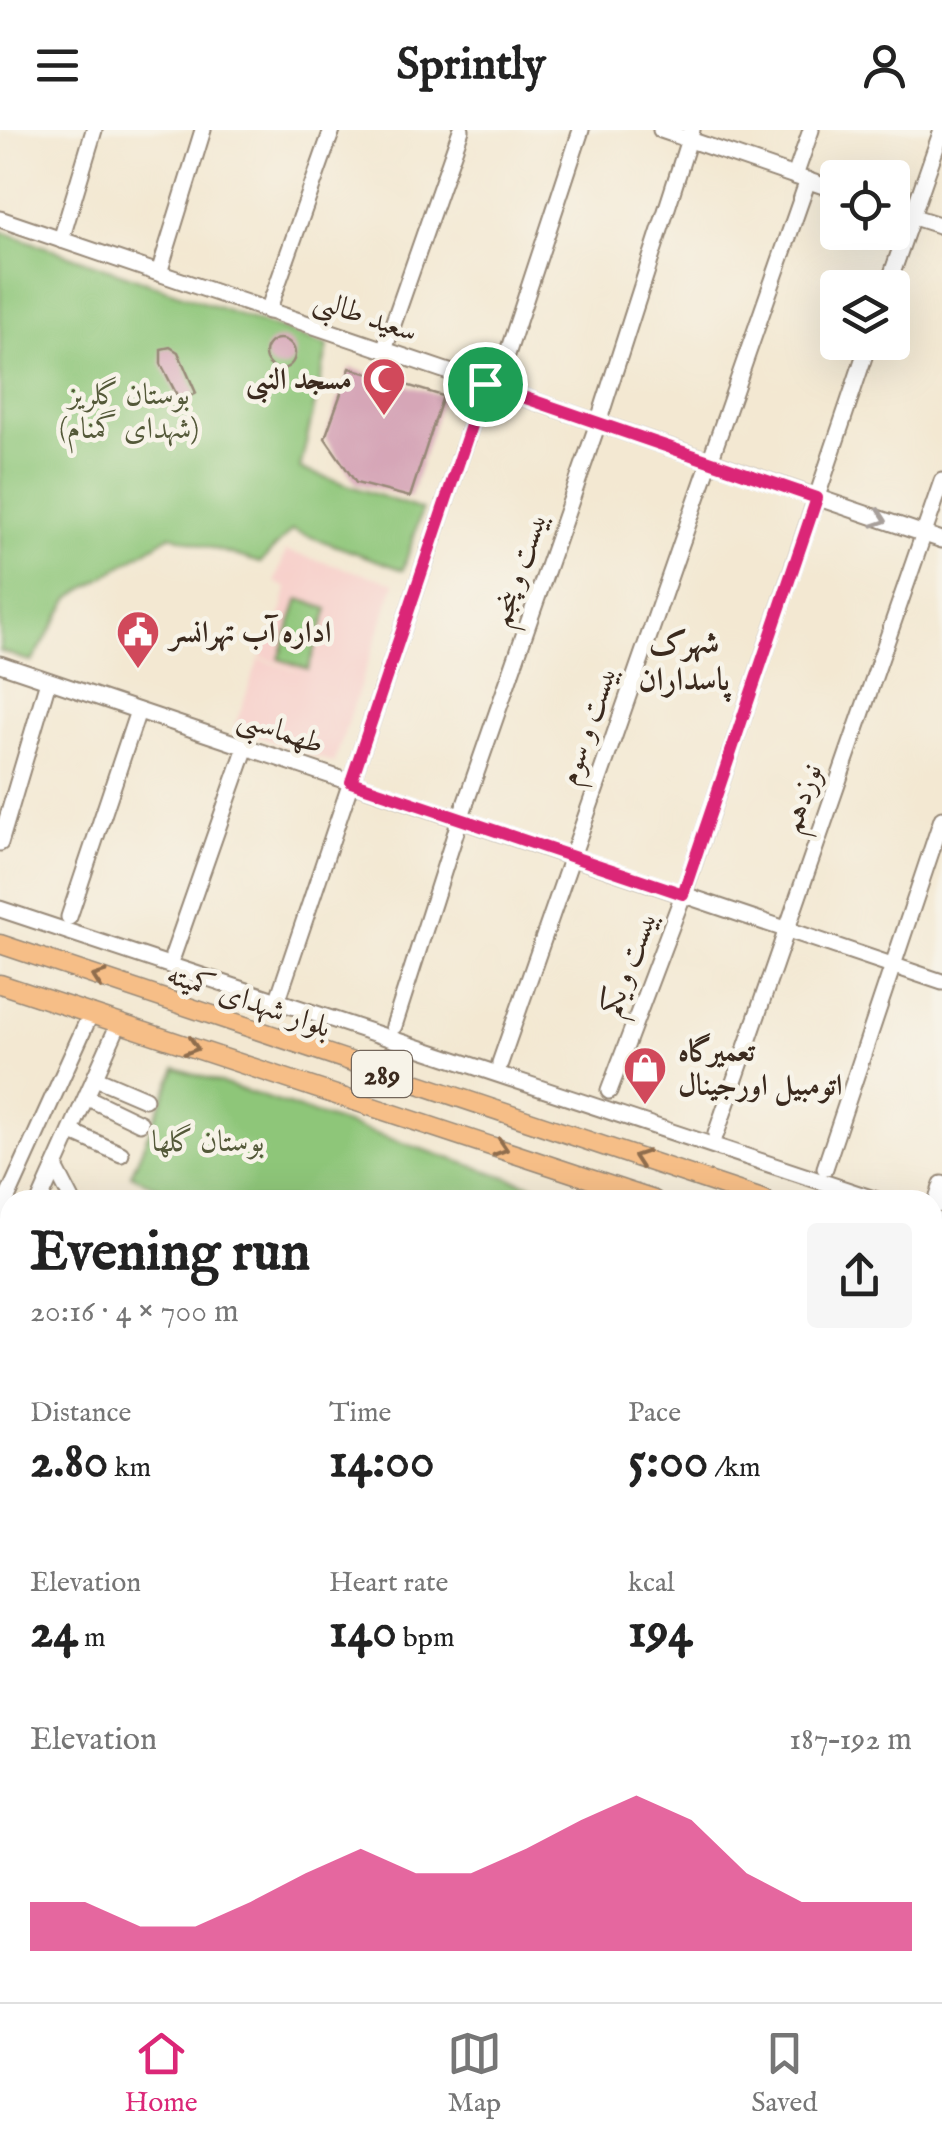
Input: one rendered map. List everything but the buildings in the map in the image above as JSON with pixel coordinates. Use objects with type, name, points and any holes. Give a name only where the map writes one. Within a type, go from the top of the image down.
[{"type":"main road","name":"بلوار شهدای کمیته","points":[[2,944],[735,1190]]},
{"type":"main road","name":"بلوار شهدای کمیته","points":[[0,984],[624,1190]]},
{"type":"street","points":[[61,240],[94,130]]},
{"type":"street","points":[[159,273],[203,130]]},
{"type":"street","points":[[268,310],[332,130]]},
{"type":"street","points":[[384,350],[462,130]]},
{"type":"street","points":[[280,993],[581,130]]},
{"type":"street","points":[[662,130],[691,135],[820,184]]},
{"type":"street","name":"بیست و سوم","points":[[500,1063],[709,460],[801,178],[811,130]]},
{"type":"street","points":[[893,270],[942,130]]},
{"type":"street","name":"بیست و پنجم","points":[[394,1026],[691,135]]},
{"type":"street","points":[[911,216],[942,226]]},
{"type":"street","name":"سعید طالبی","points":[[0,219],[942,540]]},
{"type":"street","name":"بیست و یکم","points":[[609,1090],[683,894],[863,360]]},
{"type":"street","name":"نوزدهم","points":[[716,1134],[784,928],[942,481]]},
{"type":"street","name":"طهماسبی","points":[[0,664],[942,982]]},
{"type":"street","points":[[0,843],[48,680]]},
{"type":"street","points":[[69,916],[138,711]]},
{"type":"street","points":[[173,955],[246,748]]},
{"type":"street","points":[[825,1168],[942,819]]},
{"type":"street","points":[[0,909],[848,1190]]},
{"type":"street","points":[[10,1190],[90,1013]]},
{"type":"street","points":[[45,1190],[119,1023]]},
{"type":"street","points":[[96,1078],[145,1098]]},
{"type":"street","points":[[88,1098],[140,1122]]},
{"type":"street","points":[[72,1132],[120,1154]]},
{"type":"street","points":[[56,1167],[67,1190]]},
{"type":"shaded area","points":[[286,551],[395,583],[334,763],[234,728],[259,659],[302,673],[260,657],[280,619],[287,588],[275,582]]},
{"type":"green space","name":"بوستان گلریز (شهدای گمنام)","points":[[0,231],[328,346],[300,469],[422,510],[403,570],[292,530],[260,563],[171,535],[70,598],[32,662],[0,651]]},
{"type":"green space","points":[[299,599],[328,609],[308,669],[279,659]]},
{"type":"green space","name":"بوستان گلها","points":[[176,1068],[546,1190],[162,1190],[131,1175]]},
{"type":"place","name":"مسجد النبی","points":[[384,417]]},
{"type":"place","name":"اداره آب تهرانسر","points":[[138,670]]},
{"type":"place","name":"تعمیرگاه اتومبیل اورجینال","points":[[645,1106]]},
{"type":"district","name":"شهرک پاسداران","points":[[684,660]]},
{"type":"route","points":[[485,384],[817,498],[683,894],[351,782],[485,384]]}]
